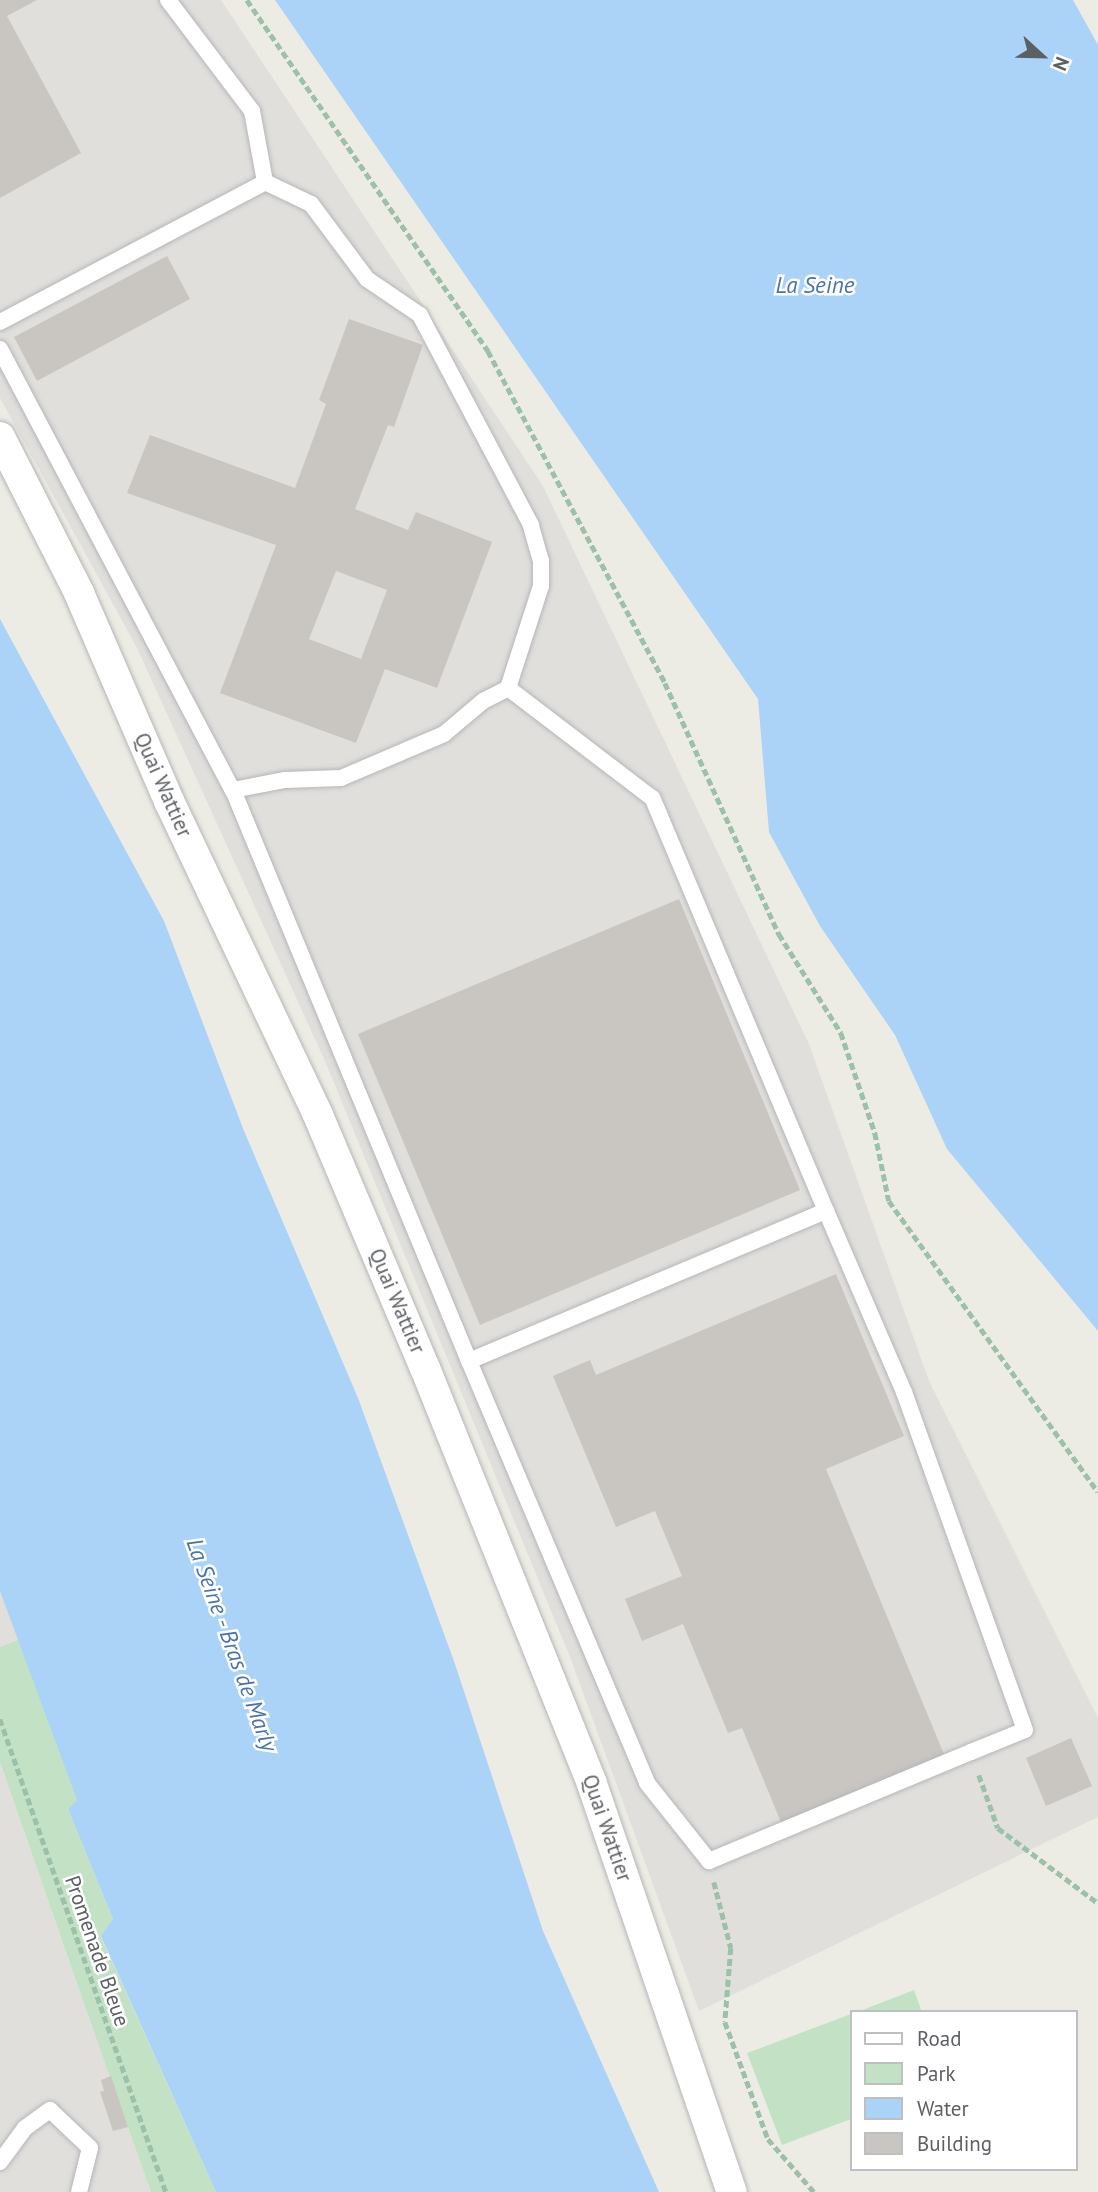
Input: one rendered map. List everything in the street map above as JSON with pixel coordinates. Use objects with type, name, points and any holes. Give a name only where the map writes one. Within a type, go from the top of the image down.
[{"type":"street","name":"Quai Wattier","points":[[0,437],[79,593],[169,801],[318,1115],[420,1356],[592,1784],[732,2192]]},
{"type":"lane","points":[[167,0],[252,111],[265,182]]},
{"type":"lane","points":[[0,322],[265,182]]},
{"type":"lane","points":[[233,790],[285,780],[341,778],[444,734],[483,701],[508,688],[541,586],[541,561],[531,525],[420,315],[368,279],[312,204],[265,182]]},
{"type":"lane","points":[[0,349],[233,790],[647,1783],[709,1861],[1025,1730],[904,1392],[652,798],[508,688]]},
{"type":"lane","points":[[469,1361],[826,1212]]},
{"type":"lane","points":[[0,2162],[25,2128],[50,2110],[90,2148],[79,2192]]},
{"type":"path","points":[[247,0],[494,363],[665,683],[779,934],[841,1033],[875,1133],[889,1201],[1098,1492]]},
{"type":"path","name":"Promenade Bleue","points":[[0,1719],[166,2192]]},
{"type":"path","points":[[971,1752],[998,1828],[1098,1903]]},
{"type":"path","points":[[709,1861],[731,1948],[725,2022],[768,2139],[814,2192]]},
{"type":"shaded area","points":[[0,0],[221,0],[543,486],[809,1044],[929,1381],[1098,1718],[1098,1817],[699,2011],[570,1657],[325,1061],[137,648],[0,398]]},
{"type":"shaded area","points":[[0,1591],[20,1639],[0,1647]]},
{"type":"shaded area","points":[[0,1762],[96,2038],[151,2192],[0,2192]]},
{"type":"green space","points":[[20,1639],[78,1800],[68,1809],[113,1919],[101,1937],[216,2192],[151,2192],[96,2038],[0,1762],[0,1647]]},
{"type":"green space","points":[[914,1990],[921,2010],[862,2010]]},
{"type":"green space","points":[[850,2014],[850,2119],[782,2145],[747,2053]]},
{"type":"water","name":"La Seine","points":[[275,0],[1073,0],[1098,45],[1098,1331],[947,1149],[895,1035],[820,926],[769,832],[758,699]]},
{"type":"water","name":"La Seine - Bras de Marly","points":[[0,619],[164,921],[244,1131],[358,1398],[455,1664],[543,1931],[659,2192],[216,2192],[101,1936],[113,1919],[68,1809],[77,1800],[0,1591]]},
{"type":"building","points":[[0,0],[37,0],[7,16],[81,153],[0,198]]},
{"type":"building","points":[[167,256],[190,299],[37,381],[14,337]]},
{"type":"building","points":[[349,319],[423,345],[394,427],[388,425],[355,509],[408,530],[416,512],[492,542],[437,688],[385,669],[356,743],[220,693],[276,545],[127,493],[150,435],[295,488],[326,404],[319,400]],"holes":[[[336,571],[387,590],[361,659],[309,639]]]},
{"type":"building","points":[[679,899],[800,1190],[480,1325],[358,1034]]},
{"type":"building","points":[[836,1274],[904,1436],[826,1469],[946,1759],[783,1827],[742,1728],[728,1733],[683,1624],[642,1641],[625,1599],[682,1576],[655,1511],[616,1527],[553,1376],[590,1360],[596,1375]]},
{"type":"building","points":[[1071,1738],[1092,1786],[1046,1806],[1026,1758]]},
{"type":"building","points":[[111,2076],[128,2127],[113,2131],[100,2092],[104,2091],[101,2080]]}]
